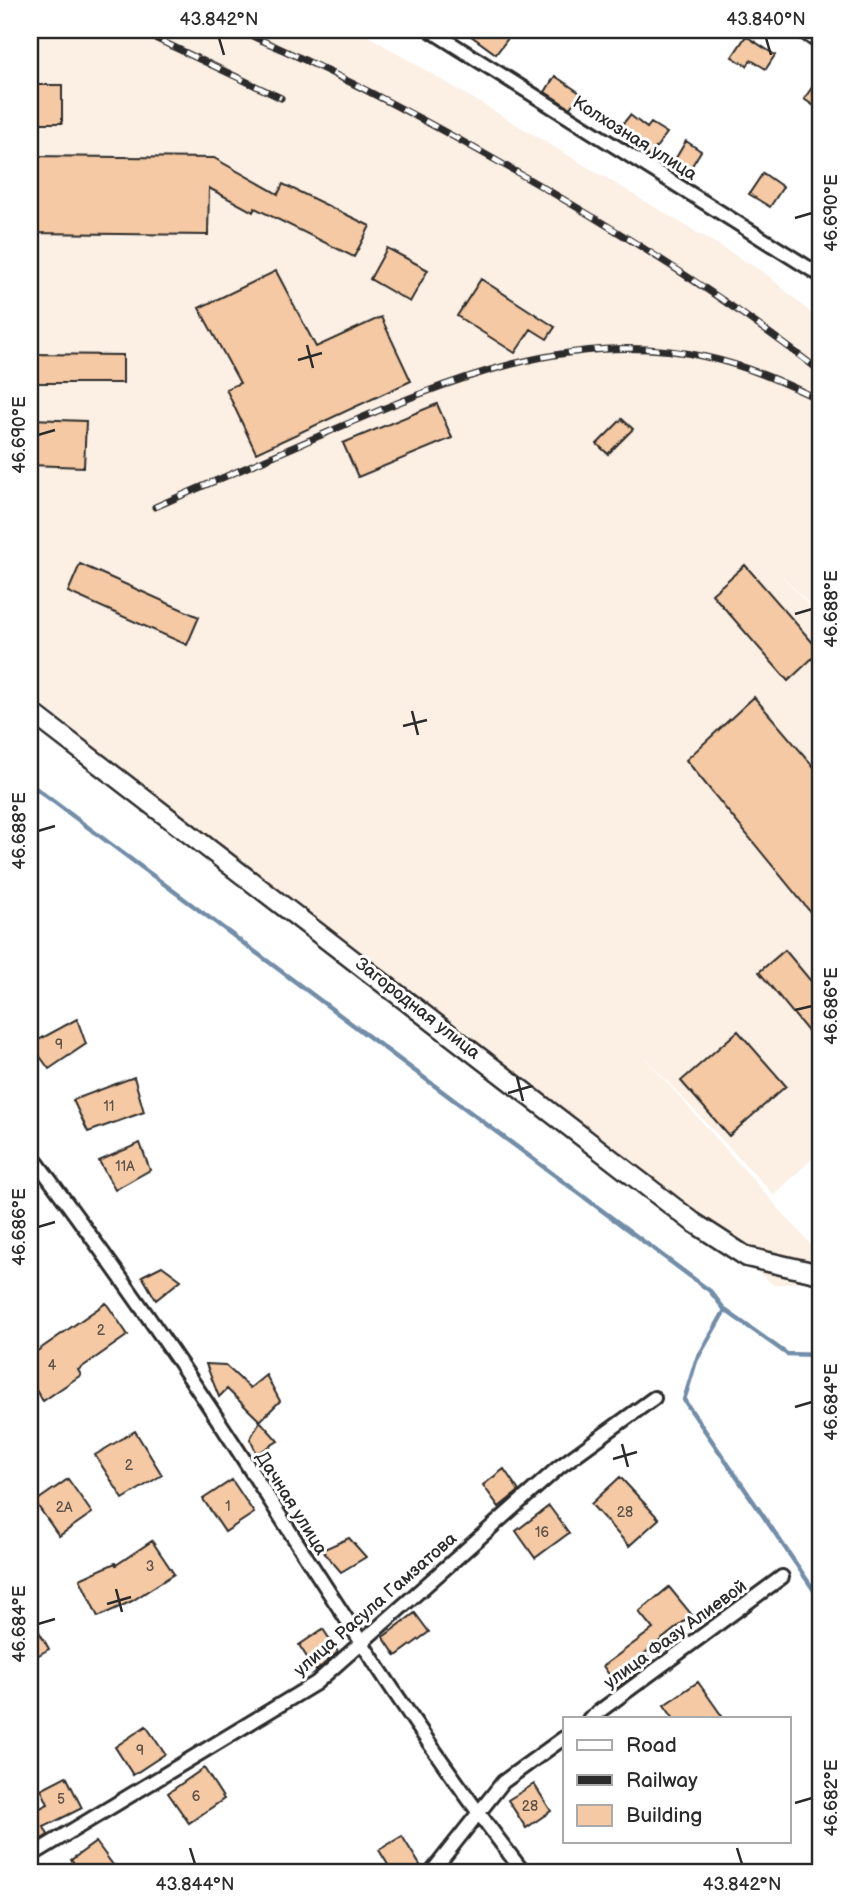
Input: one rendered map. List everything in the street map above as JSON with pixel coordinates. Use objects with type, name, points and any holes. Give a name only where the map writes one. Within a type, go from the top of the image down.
[{"type":"main road","name":"Загородная улица","points":[[30,711],[693,1222],[747,1257],[820,1274]]},
{"type":"street","points":[[801,30],[820,43]]},
{"type":"street","name":"Колхозная улица","points":[[434,31],[820,275]]},
{"type":"street","name":"Дачная улица","points":[[30,1153],[98,1245],[238,1451],[359,1643],[477,1813],[524,1873]]},
{"type":"street","name":"улица Расула Гамзатова","points":[[30,1856],[316,1683],[559,1467],[654,1398]]},
{"type":"street","name":"улица Фазу Алиевой","points":[[592,1717],[782,1577]]},
{"type":"street","points":[[431,1873],[503,1782],[563,1738]]},
{"type":"shaded area","points":[[30,30],[358,30],[765,273],[820,321],[820,615],[774,567],[820,618],[820,1151],[774,1195],[634,1046],[820,1255],[820,1279],[774,1285],[30,695]]},
{"type":"building","points":[[463,30],[499,30],[509,37],[496,54]]},
{"type":"building","points":[[746,36],[775,55],[766,69],[751,60],[747,66],[732,57]]},
{"type":"building","points":[[555,76],[580,93],[570,108],[545,92]]},
{"type":"building","points":[[820,76],[820,110],[804,99]]},
{"type":"building","points":[[30,85],[62,85],[62,123],[30,123]]},
{"type":"building","points":[[630,115],[647,128],[651,123],[667,133],[649,157],[617,131]]},
{"type":"building","points":[[686,141],[701,151],[685,177],[670,168]]},
{"type":"building","points":[[30,156],[214,158],[278,194],[283,184],[370,226],[354,257],[255,208],[253,212],[209,188],[208,235],[30,233]]},
{"type":"building","points":[[763,173],[783,187],[770,207],[749,194]]},
{"type":"building","points":[[387,248],[428,270],[410,302],[370,279]]},
{"type":"building","points":[[276,271],[316,347],[381,317],[411,381],[256,453],[226,389],[240,383],[199,308]]},
{"type":"building","points":[[481,279],[555,327],[547,339],[531,329],[515,353],[457,316]]},
{"type":"building","points":[[30,354],[123,355],[123,383],[30,383]]},
{"type":"building","points":[[437,404],[452,438],[358,477],[343,443]]},
{"type":"building","points":[[30,419],[86,421],[84,467],[30,465]]},
{"type":"building","points":[[622,419],[633,429],[608,454],[597,444]]},
{"type":"building","points":[[80,564],[199,617],[187,645],[68,592]]},
{"type":"building","points":[[745,565],[820,651],[788,681],[712,594]]},
{"type":"building","points":[[754,697],[820,774],[820,924],[686,760]]},
{"type":"building","points":[[785,950],[820,992],[820,1046],[759,972]]},
{"type":"building","points":[[77,1019],[86,1044],[49,1069],[31,1044]]},
{"type":"building","points":[[738,1031],[786,1086],[729,1136],[681,1081]]},
{"type":"building","points":[[134,1077],[144,1112],[88,1132],[73,1100]]},
{"type":"building","points":[[140,1143],[150,1170],[115,1190],[99,1161]]},
{"type":"building","points":[[162,1266],[181,1280],[156,1300],[142,1276]]},
{"type":"building","points":[[106,1303],[128,1335],[78,1370],[81,1375],[43,1401],[30,1381],[30,1356]]},
{"type":"building","points":[[206,1364],[225,1365],[250,1388],[266,1375],[280,1401],[260,1421],[227,1389],[219,1397]]},
{"type":"building","points":[[260,1421],[278,1441],[257,1454],[250,1439]]},
{"type":"building","points":[[135,1431],[162,1475],[123,1499],[95,1455]]},
{"type":"building","points":[[504,1469],[519,1491],[499,1507],[483,1485]]},
{"type":"building","points":[[620,1477],[659,1519],[629,1546],[591,1504]]},
{"type":"building","points":[[68,1479],[92,1513],[59,1536],[35,1502]]},
{"type":"building","points":[[232,1480],[254,1513],[225,1532],[203,1499]]},
{"type":"building","points":[[549,1506],[569,1533],[535,1558],[516,1531]]},
{"type":"building","points":[[349,1538],[366,1557],[341,1572],[322,1550]]},
{"type":"building","points":[[152,1541],[174,1574],[132,1601],[98,1617],[80,1579],[115,1563],[116,1565]]},
{"type":"building","points":[[669,1587],[692,1615],[645,1653],[652,1662],[618,1687],[603,1666],[653,1629],[639,1612]]},
{"type":"building","points":[[415,1613],[429,1632],[396,1656],[383,1637]]},
{"type":"building","points":[[30,1616],[49,1649],[30,1660]]},
{"type":"building","points":[[323,1629],[338,1652],[316,1671],[299,1645]]},
{"type":"building","points":[[698,1682],[723,1717],[673,1717],[664,1705]]},
{"type":"building","points":[[146,1726],[165,1754],[133,1775],[115,1747]]},
{"type":"building","points":[[204,1768],[224,1799],[189,1823],[168,1793]]},
{"type":"building","points":[[66,1776],[82,1808],[44,1827],[48,1835],[30,1846],[30,1813],[48,1804],[41,1789]]},
{"type":"building","points":[[534,1784],[551,1811],[526,1828],[508,1800]]},
{"type":"building","points":[[402,1836],[423,1870],[422,1873],[393,1873],[379,1850]]},
{"type":"building","points":[[96,1842],[119,1873],[81,1873],[71,1860]]},
{"type":"waterway","points":[[30,784],[710,1291],[725,1310],[787,1354],[820,1355]]},
{"type":"waterway","points":[[725,1310],[696,1361],[684,1400],[820,1599]]},
{"type":"railway","points":[[138,30],[281,98]]},
{"type":"railway","points":[[238,30],[370,92],[541,186],[704,287],[820,371]]},
{"type":"railway","points":[[155,507],[417,395],[512,364],[559,354],[608,349],[657,350],[706,357],[764,375],[820,400]]}]
